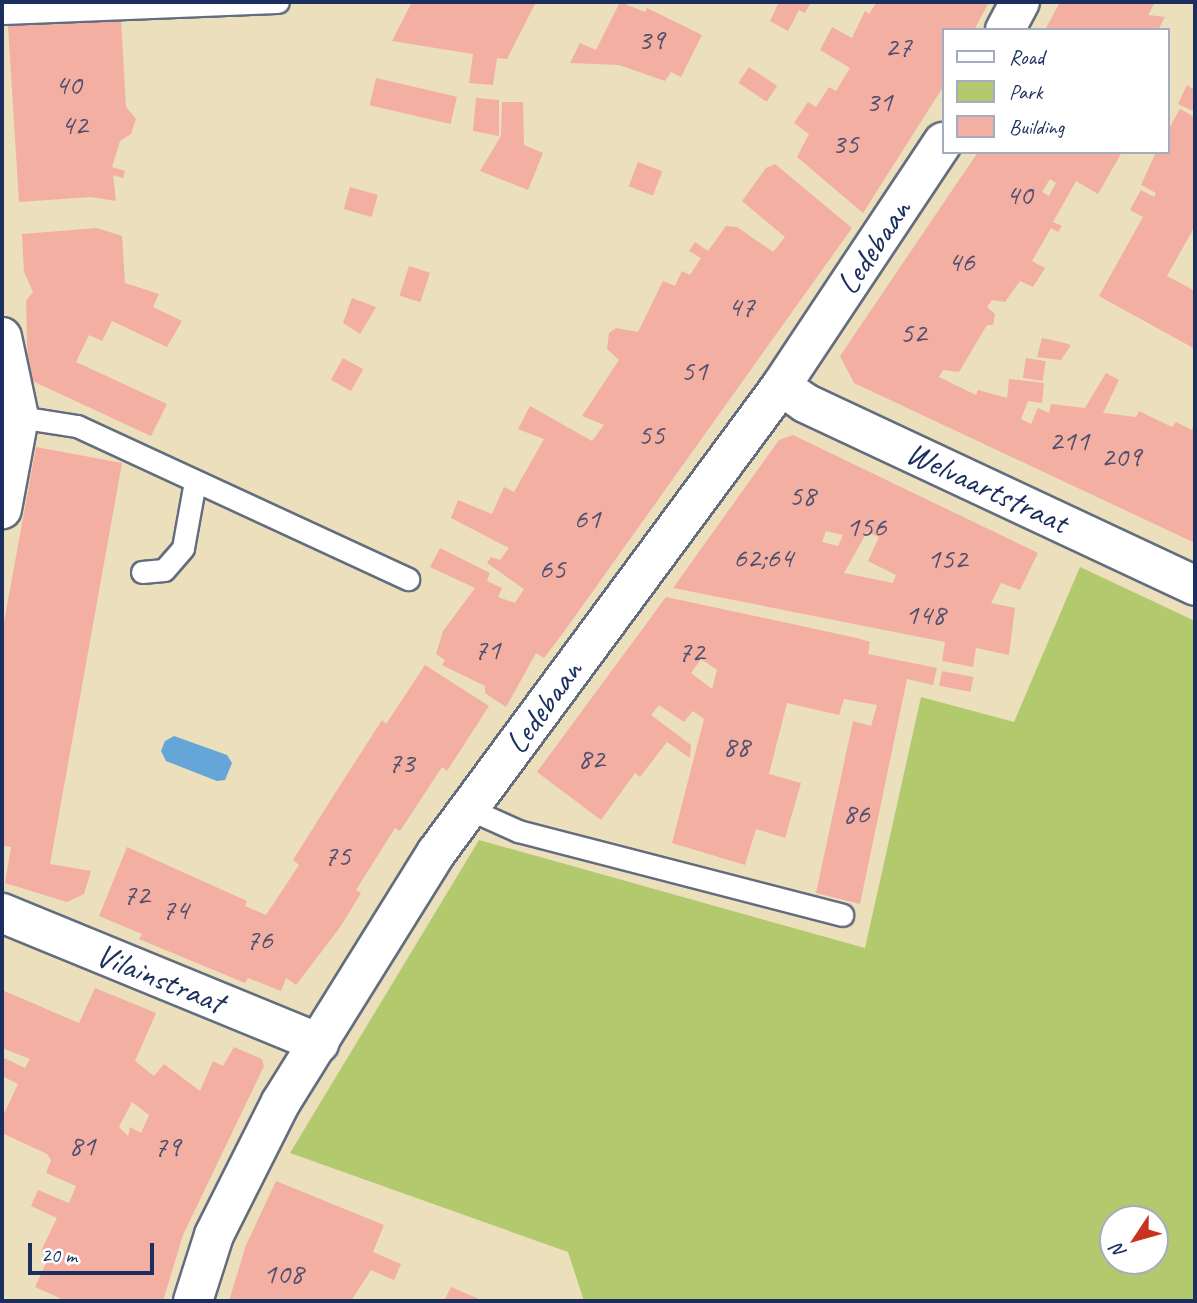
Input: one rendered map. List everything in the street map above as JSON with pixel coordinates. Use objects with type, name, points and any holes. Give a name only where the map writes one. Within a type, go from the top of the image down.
[{"type":"street","points":[[1007,28],[1020,2]]},
{"type":"street","name":"Ledebaan","points":[[194,1301],[214,1235],[246,1169],[319,1043],[436,853],[780,386],[942,143]]},
{"type":"street","points":[[2,337],[19,417],[2,509]]},
{"type":"street","name":"Welvaartstraat","points":[[780,386],[805,403],[1195,586]]},
{"type":"street","name":"Vilainstraat","points":[[2,913],[319,1043]]},
{"type":"lane","points":[[2,13],[278,2]]},
{"type":"lane","points":[[19,417],[76,426],[408,579]]},
{"type":"lane","points":[[142,572],[164,570],[183,548],[195,481]]},
{"type":"lane","points":[[469,809],[518,831],[842,915]]},
{"type":"green space","points":[[1080,567],[1195,621],[1195,1301],[584,1301],[568,1252],[290,1153],[479,840],[865,948],[921,697],[1014,722]]},
{"type":"water","points":[[174,736],[227,755],[232,763],[225,780],[217,781],[166,761],[161,751],[165,741]]},
{"type":"building","points":[[412,2],[536,2],[507,59],[497,58],[493,85],[469,83],[473,54],[392,41]]},
{"type":"building","points":[[620,2],[645,12],[647,8],[702,35],[681,77],[671,72],[665,81],[619,65],[570,63],[580,43],[596,50]]},
{"type":"building","points":[[779,2],[811,2],[805,13],[799,10],[788,31],[770,21]]},
{"type":"building","points":[[877,2],[989,2],[975,28],[942,28],[942,89],[863,213],[797,157],[809,134],[794,123],[808,102],[816,107],[829,87],[836,91],[850,68],[820,50],[832,27],[852,38],[865,11],[869,14]]},
{"type":"building","points":[[1060,2],[1155,2],[1148,15],[1165,17],[1159,28],[1046,28]]},
{"type":"building","points":[[121,20],[126,107],[136,119],[131,134],[120,141],[112,167],[125,171],[123,178],[113,175],[116,201],[91,197],[19,202],[8,26]]},
{"type":"building","points":[[749,67],[777,86],[767,102],[738,83]]},
{"type":"building","points":[[376,78],[457,97],[451,124],[370,105]]},
{"type":"building","points":[[1187,85],[1195,90],[1195,112],[1178,104]]},
{"type":"building","points":[[476,98],[499,100],[499,136],[473,131]]},
{"type":"building","points":[[502,102],[523,102],[524,145],[543,153],[528,190],[480,171],[501,136]]},
{"type":"building","points":[[1180,109],[1195,117],[1195,226],[1167,276],[1195,291],[1195,349],[1099,296],[1143,217],[1130,210],[1141,190],[1154,197],[1156,193],[1141,185],[1155,154],[1169,154],[1169,128]]},
{"type":"building","points":[[977,154],[1121,154],[1098,194],[1076,181],[1053,222],[1062,226],[1058,232],[1051,228],[1032,261],[1045,268],[1033,287],[1020,281],[1005,302],[992,300],[987,307],[995,314],[993,325],[987,325],[959,372],[943,370],[939,377],[976,395],[978,390],[1007,398],[1009,379],[1044,383],[1042,403],[1028,401],[1021,419],[1031,424],[1038,408],[1049,413],[1051,404],[1085,408],[1106,373],[1119,380],[1103,413],[1136,417],[1139,411],[1172,427],[1176,422],[1192,430],[1195,422],[1195,543],[854,383],[840,356]],"holes":[[[1050,179],[1056,183],[1049,196],[1042,192]]]},
{"type":"building","points":[[638,162],[662,171],[653,196],[629,186]]},
{"type":"building","points":[[775,164],[852,228],[563,633],[544,658],[536,653],[506,707],[485,693],[485,686],[442,665],[445,660],[436,654],[443,631],[475,588],[430,567],[440,548],[490,573],[487,581],[502,588],[498,597],[515,603],[524,589],[487,563],[491,557],[500,560],[509,548],[451,518],[458,500],[492,514],[504,487],[514,492],[544,439],[518,429],[530,406],[592,441],[604,425],[582,416],[619,360],[607,349],[609,333],[616,328],[638,332],[663,281],[675,286],[682,271],[690,275],[701,258],[689,251],[695,242],[708,251],[726,226],[737,227],[773,252],[785,237],[742,201],[766,168]]},
{"type":"building","points":[[350,187],[378,195],[372,217],[344,209]]},
{"type":"building","points":[[97,228],[122,236],[125,283],[159,294],[153,307],[182,321],[167,347],[112,321],[102,341],[89,335],[76,362],[167,404],[151,436],[28,379],[26,301],[33,292],[24,272],[22,234]]},
{"type":"building","points":[[409,266],[430,273],[420,302],[399,295]]},
{"type":"building","points":[[352,298],[376,307],[360,334],[343,323]]},
{"type":"building","points":[[1042,338],[1071,345],[1061,360],[1037,357]]},
{"type":"building","points":[[343,358],[363,369],[351,391],[331,380]]},
{"type":"building","points":[[1026,358],[1046,361],[1043,381],[1023,378]]},
{"type":"building","points":[[793,435],[1038,553],[1020,590],[1001,583],[991,603],[1015,608],[1009,655],[976,648],[973,667],[942,661],[945,642],[673,588],[779,440]],"holes":[[[826,531],[843,535],[838,546],[822,542]],[[867,532],[879,537],[868,561],[896,575],[893,583],[844,573]]]},
{"type":"building","points":[[36,447],[122,463],[50,864],[91,871],[84,894],[67,902],[5,883],[11,847],[2,846],[2,633]]},
{"type":"building","points":[[666,597],[857,638],[870,642],[868,654],[937,668],[933,685],[907,679],[860,904],[816,893],[853,721],[871,726],[877,705],[844,699],[839,715],[787,703],[769,774],[801,783],[785,838],[756,829],[745,865],[672,843],[704,719],[693,711],[684,722],[659,705],[651,715],[691,745],[690,758],[667,742],[640,777],[635,773],[601,820],[537,772]],"holes":[[[701,659],[717,670],[712,689],[691,673]]]},
{"type":"building","points":[[425,665],[489,706],[447,771],[442,767],[400,831],[395,828],[356,890],[361,893],[341,926],[296,985],[286,978],[281,991],[248,978],[245,983],[139,939],[142,934],[99,916],[127,847],[247,901],[245,906],[266,915],[299,865],[293,860],[339,787],[382,720],[386,724]]},
{"type":"building","points":[[942,671],[973,677],[971,692],[939,686]]},
{"type":"building","points":[[95,988],[156,1013],[135,1061],[154,1076],[164,1064],[200,1091],[213,1061],[223,1066],[234,1047],[262,1059],[264,1066],[183,1235],[163,1301],[66,1301],[35,1287],[50,1255],[41,1251],[57,1218],[31,1206],[38,1190],[69,1203],[76,1186],[46,1173],[51,1160],[47,1154],[2,1133],[2,1118],[18,1084],[2,1076],[2,1057],[25,1068],[30,1059],[2,1048],[2,990],[79,1023]],"holes":[[[132,1102],[149,1115],[141,1133],[130,1127],[128,1136],[119,1127]]]},
{"type":"building","points":[[276,1181],[384,1225],[373,1252],[401,1264],[394,1280],[371,1270],[351,1301],[229,1301],[246,1245]]},
{"type":"building","points":[[451,1287],[465,1293],[484,1301],[444,1301]]}]
